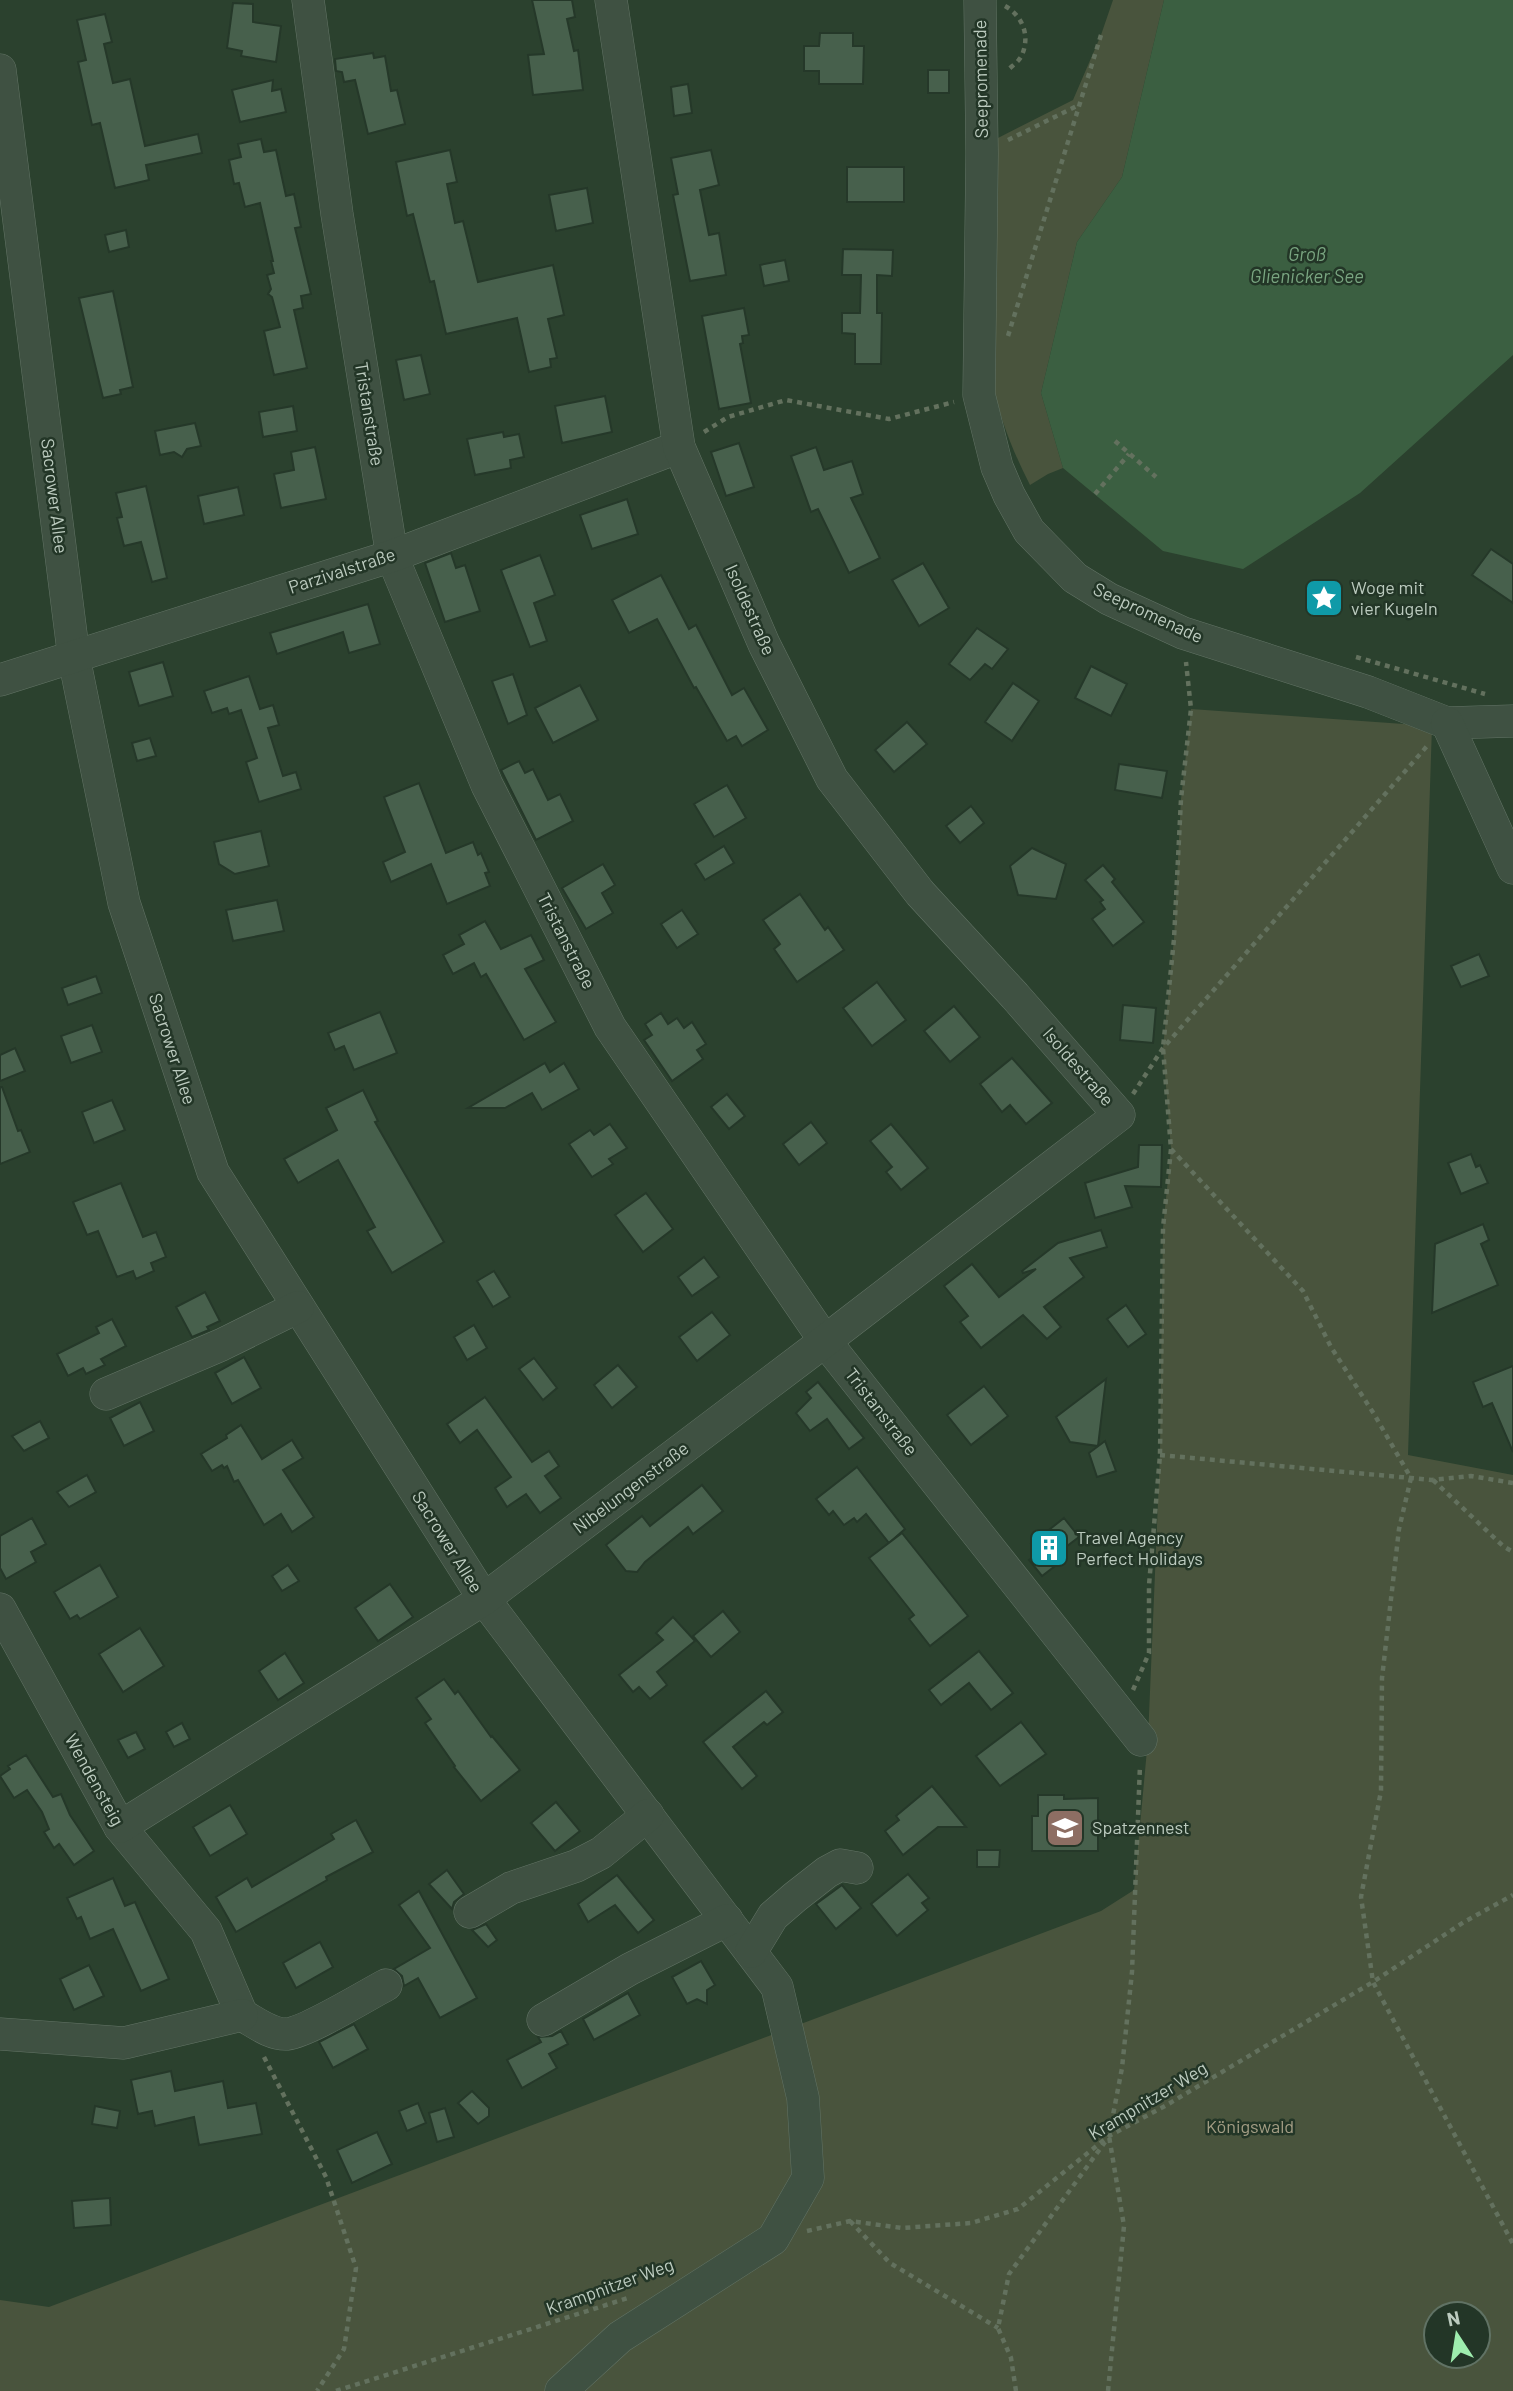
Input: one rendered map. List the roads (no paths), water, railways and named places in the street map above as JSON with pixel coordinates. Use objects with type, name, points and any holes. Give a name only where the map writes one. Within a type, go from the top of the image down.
[{"type":"street","name":"Tristanstraße","points":[[308,0],[337,214],[392,555],[487,785],[610,1027],[825,1341],[1141,1740]]},
{"type":"street","name":"Isoldestraße","points":[[611,0],[679,447],[764,644],[832,779],[920,893],[1119,1115]]},
{"type":"street","name":"Seepromenade","points":[[980,0],[982,153],[979,395],[997,467],[1029,531],[1074,578],[1109,599],[1183,633],[1368,692],[1447,723]]},
{"type":"street","name":"Sacrower Allee","points":[[0,69],[74,658],[124,903],[213,1172],[484,1599],[777,1987],[803,2098],[808,2178],[773,2239],[620,2337],[561,2391]]},
{"type":"street","name":"Parzivalstraße","points":[[0,680],[392,555],[679,447]]},
{"type":"street","points":[[1511,710],[1447,723],[1513,868]]},
{"type":"street","name":"Nibelungenstraße","points":[[120,1827],[484,1599],[1119,1115]]},
{"type":"street","points":[[107,1394],[221,1345],[298,1307]]},
{"type":"street","name":"Wendensteig","points":[[0,1609],[120,1827],[206,1931],[242,2015]]},
{"type":"street","points":[[470,1912],[511,1888],[576,1866],[601,1853],[648,1815]]},
{"type":"street","points":[[751,1952],[773,1916],[805,1889],[840,1865],[857,1868]]},
{"type":"street","points":[[543,2020],[630,1969],[727,1920]]},
{"type":"street","points":[[0,2034],[124,2043],[242,2015],[274,2032],[287,2034],[303,2029],[386,1985]]},
{"type":"water","name":"Groß Glienicker See","points":[[1164,0],[1513,0],[1513,355],[1360,493],[1243,569],[1163,551],[1063,468],[1041,393],[1077,242],[1122,177]]},
{"type":"place","name":"Woge mit vier Kugeln","points":[[1324,598]]},
{"type":"place","name":"Travel Agency Perfect Holidays","points":[[1049,1548]]},
{"type":"place","name":"Spatzennest","points":[[1065,1828]]},
{"type":"park label","name":"Königswald","points":[[1250,2127]]}]
